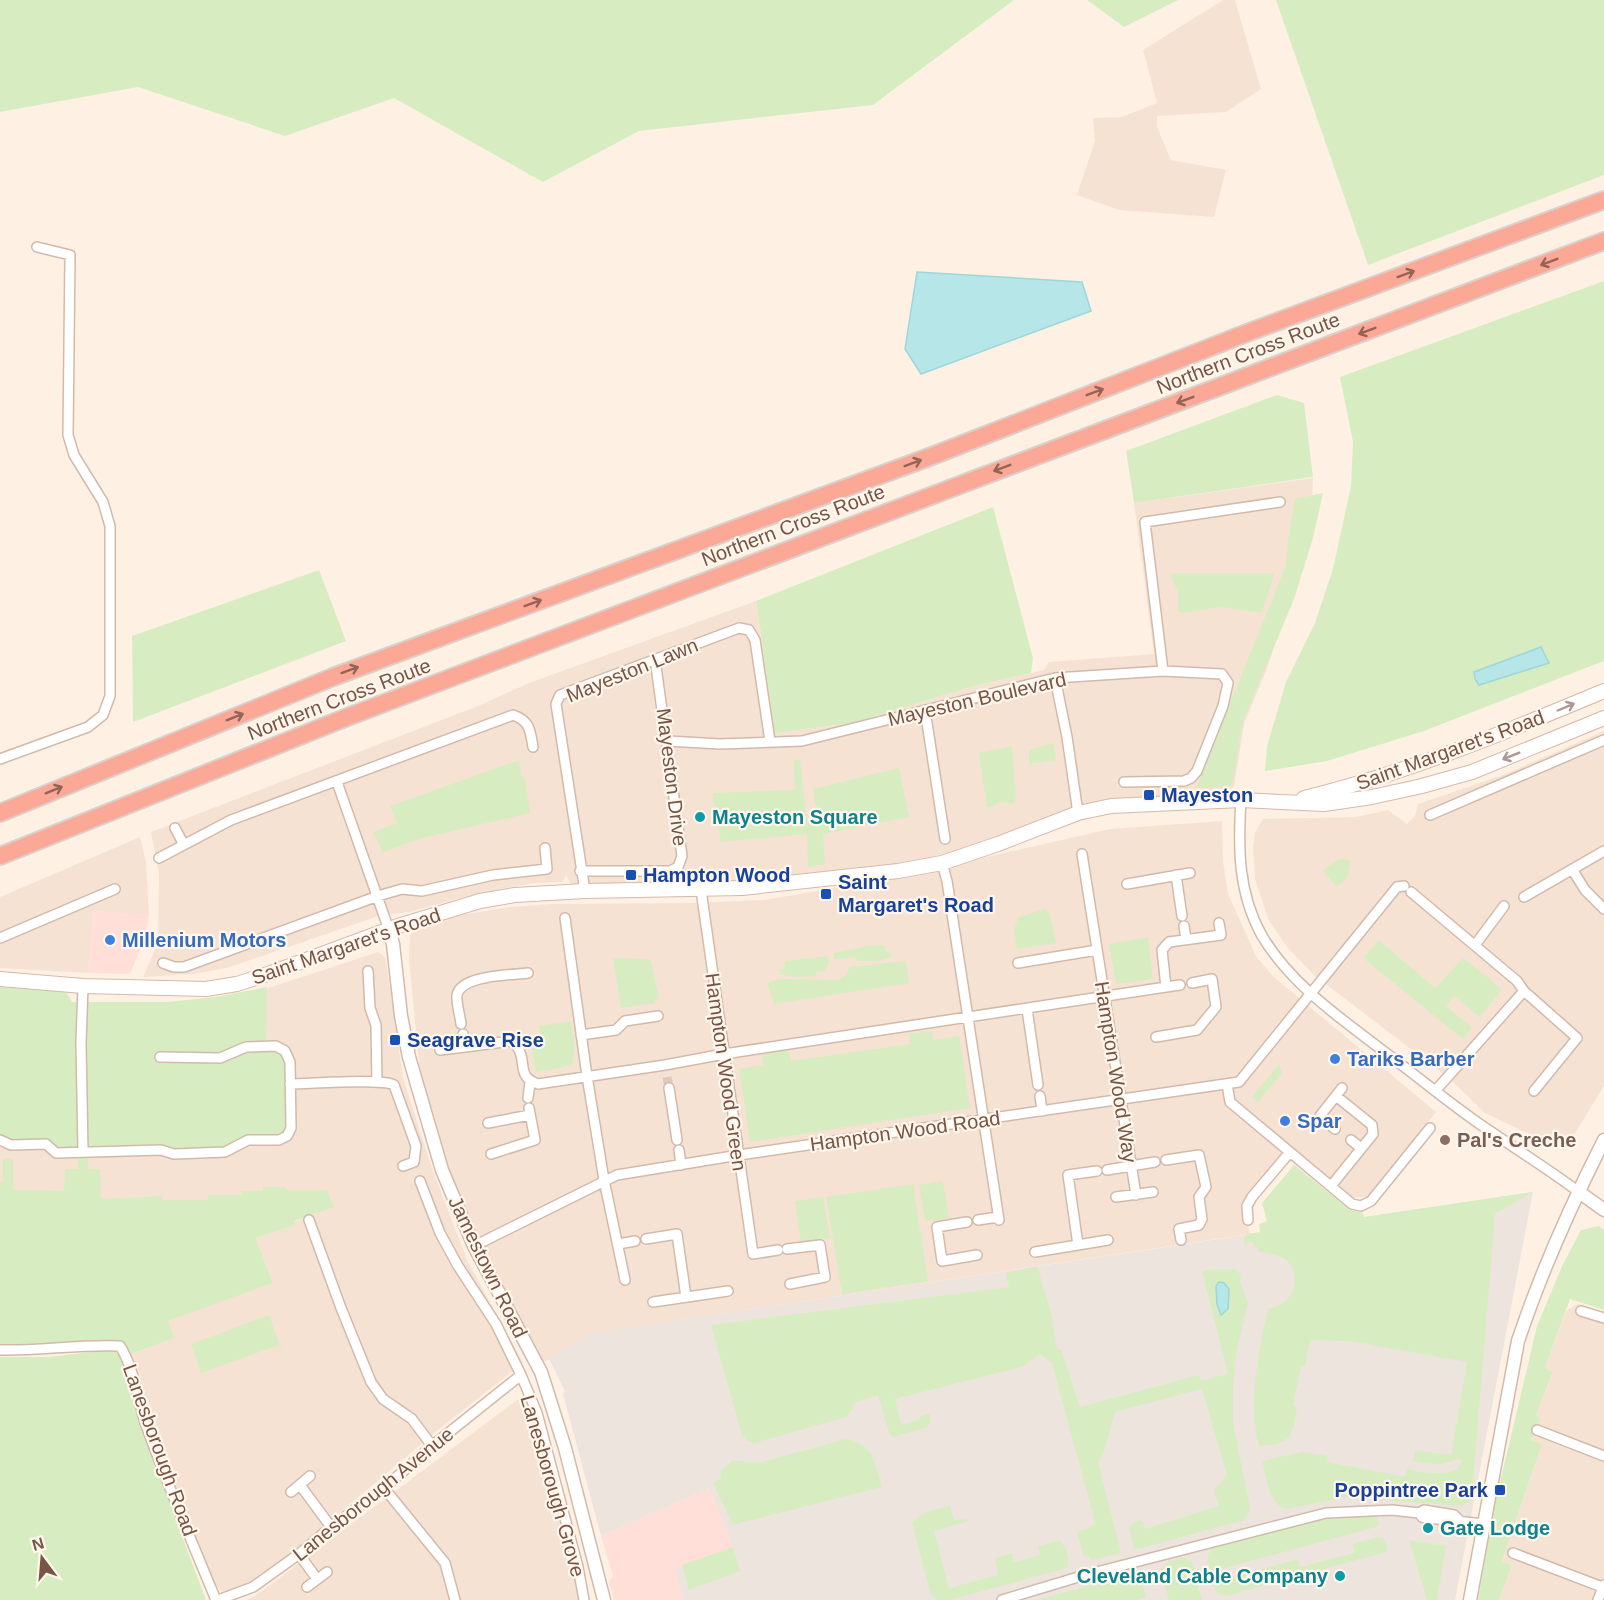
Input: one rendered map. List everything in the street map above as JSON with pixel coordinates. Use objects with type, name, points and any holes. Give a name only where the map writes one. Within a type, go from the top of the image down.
[{"type":"highway","name":"Northern Cross Route","points":[[0,813],[333,676],[932,456],[1252,331],[1604,200]]},
{"type":"highway","name":"Northern Cross Route","points":[[0,856],[350,716],[1604,241]]},
{"type":"main road","name":"Saint Margaret's Road","points":[[1293,801],[1333,791],[1456,752],[1604,691]]},
{"type":"main road","name":"Saint Margaret's Road","points":[[0,979],[83,986],[184,990],[237,984],[388,930],[480,901],[515,895],[585,891],[701,890],[806,882],[898,871],[942,863],[1078,813],[1111,806],[1241,800],[1324,804],[1372,797],[1464,774],[1604,718]]},
{"type":"main road","points":[[1456,752],[1464,774]]},
{"type":"street","points":[[0,759],[88,727],[103,715],[110,696],[110,526],[103,502],[74,455],[68,435],[70,255],[37,247]]},
{"type":"street","points":[[1163,671],[1145,522],[1280,501]]},
{"type":"street","name":"Mayeston Lawn","points":[[585,891],[580,871],[556,704],[560,695],[739,628],[748,630],[755,640],[770,741]]},
{"type":"street","name":"Mayeston Drive","points":[[580,871],[670,871],[678,867],[682,856],[655,659]]},
{"type":"street","name":"Mayeston Boulevard","points":[[668,741],[720,744],[802,741],[1055,678],[1163,671],[1222,674],[1228,683],[1222,706],[1197,771],[1191,778],[1184,781],[1124,782]]},
{"type":"street","points":[[1055,678],[1067,737],[1078,813]]},
{"type":"street","points":[[925,710],[945,839]]},
{"type":"street","points":[[159,858],[231,820],[513,715],[523,719],[529,727],[533,747]]},
{"type":"street","points":[[1430,815],[1604,740]]},
{"type":"street","points":[[337,782],[388,930]]},
{"type":"street","points":[[1241,800],[1239,857],[1242,879],[1249,906],[1261,933],[1278,959],[1311,993],[1348,1024],[1483,1126],[1604,1210]]},
{"type":"street","points":[[176,828],[184,845]]},
{"type":"street","points":[[163,963],[174,967],[184,967],[402,889],[422,891],[493,875],[547,869],[545,848]]},
{"type":"street","points":[[1524,897],[1604,851]]},
{"type":"street","name":"Hampton Wood Way","points":[[1082,854],[1136,1195]]},
{"type":"street","points":[[942,863],[947,881],[998,1219],[978,1220]]},
{"type":"street","points":[[1572,870],[1585,890],[1604,909]]},
{"type":"street","points":[[1128,884],[1191,873]]},
{"type":"street","points":[[1176,875],[1186,939]]},
{"type":"street","name":"Hampton Wood Road","points":[[474,1246],[617,1175],[1239,1082],[1397,887],[1408,889],[1475,945]]},
{"type":"street","points":[[0,938],[115,889]]},
{"type":"street","name":"Hampton Wood Green","points":[[701,890],[753,1254],[820,1245],[825,1277],[790,1284]]},
{"type":"street","points":[[1504,906],[1475,945],[1577,1038],[1534,1091]]},
{"type":"street","points":[[565,918],[604,1180],[626,1280]]},
{"type":"street","points":[[1166,987],[1162,950],[1169,942],[1221,934],[1219,923]]},
{"type":"street","name":"Jamestown Road","points":[[388,930],[393,944],[400,1016],[409,1057],[443,1172],[474,1246],[541,1372],[565,1448],[604,1600]]},
{"type":"street","points":[[1018,963],[1097,950]]},
{"type":"street","points":[[368,971],[370,1008],[376,1025],[377,1082]]},
{"type":"street","points":[[461,1023],[457,996],[460,987],[470,981],[528,973]]},
{"type":"street","points":[[1156,1037],[1197,1030],[1216,1007],[1212,979],[1192,983]]},
{"type":"street","points":[[440,1050],[511,1041],[519,1048],[524,1074],[530,1082],[538,1084],[1180,985]]},
{"type":"street","points":[[83,986],[81,1043],[83,1151]]},
{"type":"street","points":[[1436,1090],[1524,991]]},
{"type":"street","points":[[1027,1009],[1038,1085]]},
{"type":"street","points":[[581,1035],[616,1030],[626,1021],[658,1016]]},
{"type":"street","points":[[463,1035],[465,1047]]},
{"type":"street","points":[[0,1140],[11,1145],[46,1144],[56,1152],[161,1150],[174,1154],[225,1152],[248,1140],[279,1140],[287,1136],[291,1128],[290,1062],[285,1051],[276,1046],[246,1047],[220,1058],[160,1057]]},
{"type":"street","points":[[665,1065],[667,1077]]},
{"type":"street","points":[[491,1154],[535,1140],[529,1107],[530,1082]]},
{"type":"street","points":[[290,1084],[391,1083],[397,1088],[417,1146],[414,1162],[403,1166]]},
{"type":"street","points":[[1227,1084],[1230,1102],[1352,1204],[1361,1206],[1371,1201],[1430,1128]]},
{"type":"street","points":[[669,1088],[681,1165]]},
{"type":"street","points":[[1331,1186],[1373,1134],[1372,1125],[1339,1092],[1320,1116],[1335,1129]]},
{"type":"street","points":[[1040,1096],[1042,1112]]},
{"type":"street","points":[[488,1123],[529,1107]]},
{"type":"street","points":[[1352,1140],[1361,1148]]},
{"type":"street","points":[[1470,1600],[1518,1341],[1549,1257],[1604,1140]]},
{"type":"street","points":[[1248,1220],[1247,1206],[1252,1197],[1290,1152]]},
{"type":"street","points":[[1166,1160],[1199,1155],[1206,1187],[1199,1197],[1202,1219],[1199,1225],[1179,1229],[1181,1239]]},
{"type":"street","points":[[1078,1245],[1068,1175],[1155,1162]]},
{"type":"street","name":"Lanesborough Grove","points":[[420,1181],[440,1233],[495,1324],[537,1413],[578,1567],[584,1600]]},
{"type":"street","points":[[424,1192],[435,1187]]},
{"type":"street","points":[[1116,1197],[1153,1192]]},
{"type":"street","points":[[309,1220],[371,1382],[383,1400],[412,1419],[432,1446]]},
{"type":"street","points":[[967,1222],[937,1227],[942,1261],[977,1254]]},
{"type":"street","points":[[646,1239],[677,1234],[686,1297]]},
{"type":"street","points":[[1035,1252],[1108,1240]]},
{"type":"street","points":[[618,1244],[635,1241]]},
{"type":"street","points":[[653,1302],[728,1291]]},
{"type":"street","points":[[1581,1311],[1604,1318]]},
{"type":"street","name":"Lanesborough Road","points":[[0,1350],[33,1351],[100,1345],[120,1346],[126,1356],[145,1422],[168,1483],[217,1600]]},
{"type":"street","name":"Lanesborough Avenue","points":[[217,1600],[253,1587],[300,1554],[521,1375]]},
{"type":"street","points":[[1537,1430],[1604,1456]]},
{"type":"street","points":[[291,1492],[310,1476]]},
{"type":"street","points":[[300,1485],[331,1527]]},
{"type":"street","points":[[384,1488],[445,1563],[455,1600]]},
{"type":"street","points":[[1002,1600],[1085,1575],[1326,1513],[1392,1510],[1419,1513],[1424,1510],[1454,1515],[1460,1521],[1484,1524]]},
{"type":"street","points":[[1514,1553],[1603,1586],[1598,1600]]},
{"type":"street","points":[[300,1554],[317,1580]]},
{"type":"street","points":[[307,1587],[327,1572]]},
{"type":"shaded area","points":[[1223,0],[1235,0],[1261,89],[1226,112],[1157,116],[1157,127],[1171,160],[1226,170],[1214,217],[1119,210],[1077,195],[1095,141],[1093,118],[1122,117],[1157,103],[1143,50]]},
{"type":"shaded area","name":"Mayeston","points":[[1313,478],[1311,531],[1266,671],[1244,724],[1234,787],[1219,794],[1160,796],[1139,805],[1111,806],[898,871],[575,892],[566,875],[562,882],[511,887],[409,912],[379,916],[227,968],[194,974],[143,977],[158,943],[159,874],[151,832],[478,706],[529,683],[756,601],[775,733],[853,723],[974,686],[1044,670],[1049,662],[1154,654],[1134,503]]},
{"type":"shaded area","points":[[1604,731],[1604,1086],[1564,1151],[1485,1113],[1450,1079],[1314,975],[1287,947],[1268,919],[1255,879],[1253,848],[1255,832],[1263,819],[1356,817],[1388,810],[1407,824],[1415,816],[1418,804],[1503,775]]},
{"type":"shaded area","name":"Hampton Wood","points":[[1222,821],[1223,861],[1228,894],[1257,958],[1275,978],[1436,1112],[1368,1197],[1351,1198],[1289,1147],[1245,1205],[1250,1234],[592,1333],[542,1363],[457,1199],[422,1093],[409,959],[410,934],[456,916],[509,907],[551,904],[764,900],[898,877],[1110,829]]},
{"type":"shaded area","points":[[140,837],[146,862],[149,915],[93,911],[89,973],[0,968],[0,897]]},
{"type":"shaded area","points":[[93,911],[149,915],[146,935],[131,972],[128,974],[89,973]]},
{"type":"shaded area","points":[[378,952],[386,960],[403,1078],[433,1171],[468,1262],[523,1363],[438,1430],[287,1557],[247,1585],[222,1592],[216,1585],[145,1422],[127,1356],[173,1338],[167,1321],[273,1283],[256,1238],[294,1225],[293,1222],[333,1207],[330,1197],[277,1198],[210,1209],[0,1197],[0,1000],[192,1002],[235,997]]},
{"type":"shaded area","points":[[1533,1192],[1455,1600],[684,1600],[675,1569],[733,1547],[709,1488],[601,1536],[563,1394],[565,1391],[549,1359],[591,1333]]},
{"type":"shaded area","points":[[1577,1304],[1604,1312],[1604,1600],[1499,1600],[1512,1565],[1502,1561],[1542,1444],[1531,1440],[1541,1418],[1536,1415],[1553,1373],[1545,1368],[1566,1311]]},
{"type":"shaded area","points":[[529,1391],[585,1600],[246,1600],[255,1596]]},
{"type":"shaded area","points":[[709,1488],[733,1547],[676,1569],[684,1600],[614,1600],[609,1582],[613,1576],[601,1536]]},
{"type":"green space","points":[[0,0],[1014,0],[873,105],[639,131],[543,182],[394,98],[285,136],[138,87],[0,112]]},
{"type":"green space","points":[[1087,0],[1178,0],[1124,27]]},
{"type":"green space","points":[[1276,0],[1604,0],[1604,175],[1368,265]]},
{"type":"green space","points":[[1604,281],[1604,661],[1424,731],[1327,761],[1265,771],[1267,746],[1286,682],[1315,623],[1333,569],[1351,486],[1353,442],[1340,377]]},
{"type":"green space","points":[[1277,395],[1304,403],[1313,477],[1134,503],[1126,451]]},
{"type":"green space","points":[[1323,493],[1313,538],[1294,599],[1243,721],[1232,785],[1196,788],[1286,565],[1295,499]]},
{"type":"green space","points":[[993,507],[1033,658],[1031,673],[974,686],[853,723],[775,733],[756,601]]},
{"type":"green space","points":[[319,570],[346,641],[133,722],[132,636]]},
{"type":"green space","points":[[1170,574],[1274,574],[1262,613],[1221,607],[1182,613],[1178,611],[1178,592]]},
{"type":"green space","points":[[1054,743],[1056,760],[1029,764],[1029,750]]},
{"type":"green space","points":[[1012,746],[1016,795],[1014,803],[999,802],[993,807],[987,807],[979,753]]},
{"type":"green space","points":[[519,760],[521,775],[525,778],[530,813],[419,839],[383,852],[373,832],[397,823],[390,806]]},
{"type":"green space","points":[[793,760],[800,760],[807,823],[818,822],[813,789],[899,768],[909,817],[823,834],[825,864],[808,867],[807,834],[721,842],[712,793],[795,790]]},
{"type":"green space","points":[[1337,860],[1351,861],[1347,878],[1336,887],[1323,871]]},
{"type":"green space","points":[[1045,908],[1050,914],[1056,943],[1017,949],[1014,930],[1018,918]]},
{"type":"green space","points":[[1148,937],[1153,979],[1116,984],[1109,944]]},
{"type":"green space","points":[[1379,940],[1435,988],[1463,958],[1502,989],[1480,1017],[1454,996],[1446,1006],[1472,1027],[1463,1039],[1363,958]]},
{"type":"green space","points":[[884,945],[886,952],[891,952],[892,956],[880,961],[857,961],[856,957],[834,959],[834,953]]},
{"type":"green space","points":[[827,956],[829,961],[825,971],[816,972],[816,976],[793,977],[780,974],[779,969],[784,969],[785,961]]},
{"type":"green space","points":[[613,958],[651,961],[659,999],[654,1000],[655,1003],[621,1008]]},
{"type":"green space","points":[[906,961],[909,983],[774,1004],[767,983],[780,979],[839,980],[847,974],[849,967]]},
{"type":"green space","points":[[0,987],[61,991],[67,993],[72,1002],[167,1002],[216,997],[267,987],[266,1046],[276,1046],[290,1062],[287,1136],[248,1140],[225,1152],[56,1152],[47,1144],[0,1140]]},
{"type":"green space","points":[[571,1021],[575,1048],[572,1064],[536,1072],[531,1044],[541,1042],[539,1026]]},
{"type":"green space","points":[[932,1031],[933,1040],[959,1036],[970,1108],[750,1142],[739,1069],[763,1065],[762,1054],[789,1050],[791,1061],[910,1044],[909,1034]]},
{"type":"green space","points":[[1279,1064],[1282,1073],[1258,1102],[1252,1097]]},
{"type":"green space","points":[[78,1157],[88,1157],[88,1169],[100,1169],[101,1199],[162,1196],[162,1200],[208,1200],[208,1195],[241,1195],[242,1191],[263,1191],[263,1187],[285,1187],[286,1190],[327,1190],[334,1207],[294,1221],[295,1225],[256,1238],[273,1283],[168,1321],[174,1338],[126,1356],[120,1346],[0,1349],[0,1183],[3,1182],[3,1159],[13,1159],[13,1190],[64,1191],[65,1169],[78,1169]]},
{"type":"green space","points":[[1294,1165],[1350,1210],[1363,1213],[1364,1217],[1533,1192],[1495,1214],[1472,1496],[1468,1503],[1459,1506],[1347,1497],[1285,1509],[1275,1501],[1262,1461],[1303,1452],[1328,1456],[1327,1462],[1405,1477],[1407,1469],[1446,1473],[1458,1469],[1462,1460],[1455,1459],[1440,1464],[1413,1461],[1415,1450],[1451,1455],[1467,1362],[1349,1341],[1310,1340],[1305,1366],[1301,1367],[1293,1406],[1297,1407],[1292,1432],[1284,1441],[1259,1446],[1254,1394],[1268,1308],[1277,1306],[1290,1296],[1295,1281],[1291,1266],[1285,1259],[1257,1251],[1259,1249],[1250,1241],[1245,1247],[1244,1238],[1247,1234],[1260,1232],[1259,1224],[1267,1221],[1262,1203]]},
{"type":"green space","points":[[943,1181],[949,1218],[925,1221],[919,1185]]},
{"type":"green space","points":[[913,1184],[928,1281],[842,1294],[826,1197]]},
{"type":"green space","points":[[823,1197],[830,1238],[801,1242],[795,1201]]},
{"type":"green space","points":[[1599,1226],[1604,1230],[1604,1310],[1570,1299],[1545,1368],[1553,1372],[1536,1415],[1541,1418],[1531,1440],[1542,1444],[1502,1561],[1512,1565],[1499,1600],[1478,1600],[1494,1508],[1537,1326],[1562,1266],[1581,1230]]},
{"type":"green space","points":[[1037,1266],[1051,1312],[1057,1350],[1061,1349],[1080,1407],[1199,1375],[1201,1381],[1228,1374],[1202,1271],[1235,1269],[1241,1275],[1240,1282],[1248,1303],[1236,1354],[1233,1423],[1250,1507],[1244,1520],[1138,1549],[1134,1547],[1129,1528],[1134,1522],[1142,1520],[1145,1529],[1219,1506],[1214,1490],[1227,1475],[1202,1389],[1115,1412],[1105,1449],[1098,1462],[1121,1553],[1092,1560],[1088,1556],[1084,1557],[1077,1532],[1091,1527],[1095,1522],[1052,1363],[1040,1354],[1022,1367],[895,1399],[901,1423],[907,1424],[919,1420],[920,1416],[930,1414],[930,1424],[926,1428],[893,1437],[889,1433],[878,1395],[855,1402],[846,1417],[754,1443],[747,1441],[742,1435],[711,1325],[1009,1287],[1006,1273]]},
{"type":"green space","points":[[269,1315],[284,1357],[279,1345],[201,1373],[191,1344]]},
{"type":"green space","points":[[115,1351],[121,1357],[140,1424],[206,1600],[0,1600],[0,1357],[49,1357]]},
{"type":"green space","points":[[846,1439],[862,1445],[872,1456],[882,1487],[733,1525],[713,1483],[721,1478],[721,1471],[733,1460],[758,1463]]},
{"type":"green space","points":[[950,1506],[954,1520],[969,1521],[934,1531],[949,1588],[998,1575],[995,1558],[1012,1553],[1014,1562],[1040,1555],[1038,1546],[1060,1540],[1067,1553],[1068,1568],[950,1600],[937,1600],[931,1595],[912,1523],[923,1513]]},
{"type":"green space","points":[[1376,1515],[1379,1524],[1376,1527],[1214,1571],[1208,1567],[1208,1555],[1212,1548],[1315,1520]]},
{"type":"green space","points":[[1379,1537],[1384,1539],[1386,1552],[1227,1596],[1218,1594],[1213,1586],[1215,1582],[1298,1559],[1300,1567],[1354,1553],[1352,1544]]},
{"type":"green space","points":[[1409,1540],[1446,1546],[1437,1600],[1427,1600]]},
{"type":"green space","points":[[733,1547],[740,1571],[689,1590],[682,1565]]},
{"type":"green space","points":[[1182,1557],[1192,1562],[1202,1600],[1169,1600],[1160,1569],[1168,1562]]},
{"type":"green space","points":[[1134,1573],[1141,1578],[1146,1597],[1137,1600],[1036,1600]]},
{"type":"water","points":[[917,272],[1082,282],[1091,311],[921,374],[905,349]]},
{"type":"water","points":[[1541,647],[1549,663],[1479,685],[1475,679],[1474,672]]},
{"type":"water","points":[[1219,1282],[1224,1283],[1229,1289],[1228,1309],[1221,1315],[1217,1304],[1216,1286]]},
{"type":"tunnel","points":[[667,1077],[669,1088]]},
{"type":"place","name":"Mayeston","points":[[1149,795]]},
{"type":"place","name":"Mayeston Square","points":[[700,817]]},
{"type":"place","name":"Hampton Wood","points":[[631,875]]},
{"type":"place","name":"Saint Margaret's Road","points":[[826,894]]},
{"type":"place","name":"Millenium Motors","points":[[110,940]]},
{"type":"place","name":"Seagrave Rise","points":[[395,1040]]},
{"type":"place","name":"Tariks Barber","points":[[1335,1059]]},
{"type":"place","name":"Spar","points":[[1285,1121]]},
{"type":"place","name":"Pal's Creche","points":[[1445,1140]]},
{"type":"place","name":"Poppintree Park","points":[[1500,1490]]},
{"type":"place","name":"Gate Lodge","points":[[1428,1528]]},
{"type":"place","name":"Cleveland Cable Company","points":[[1340,1576]]}]
